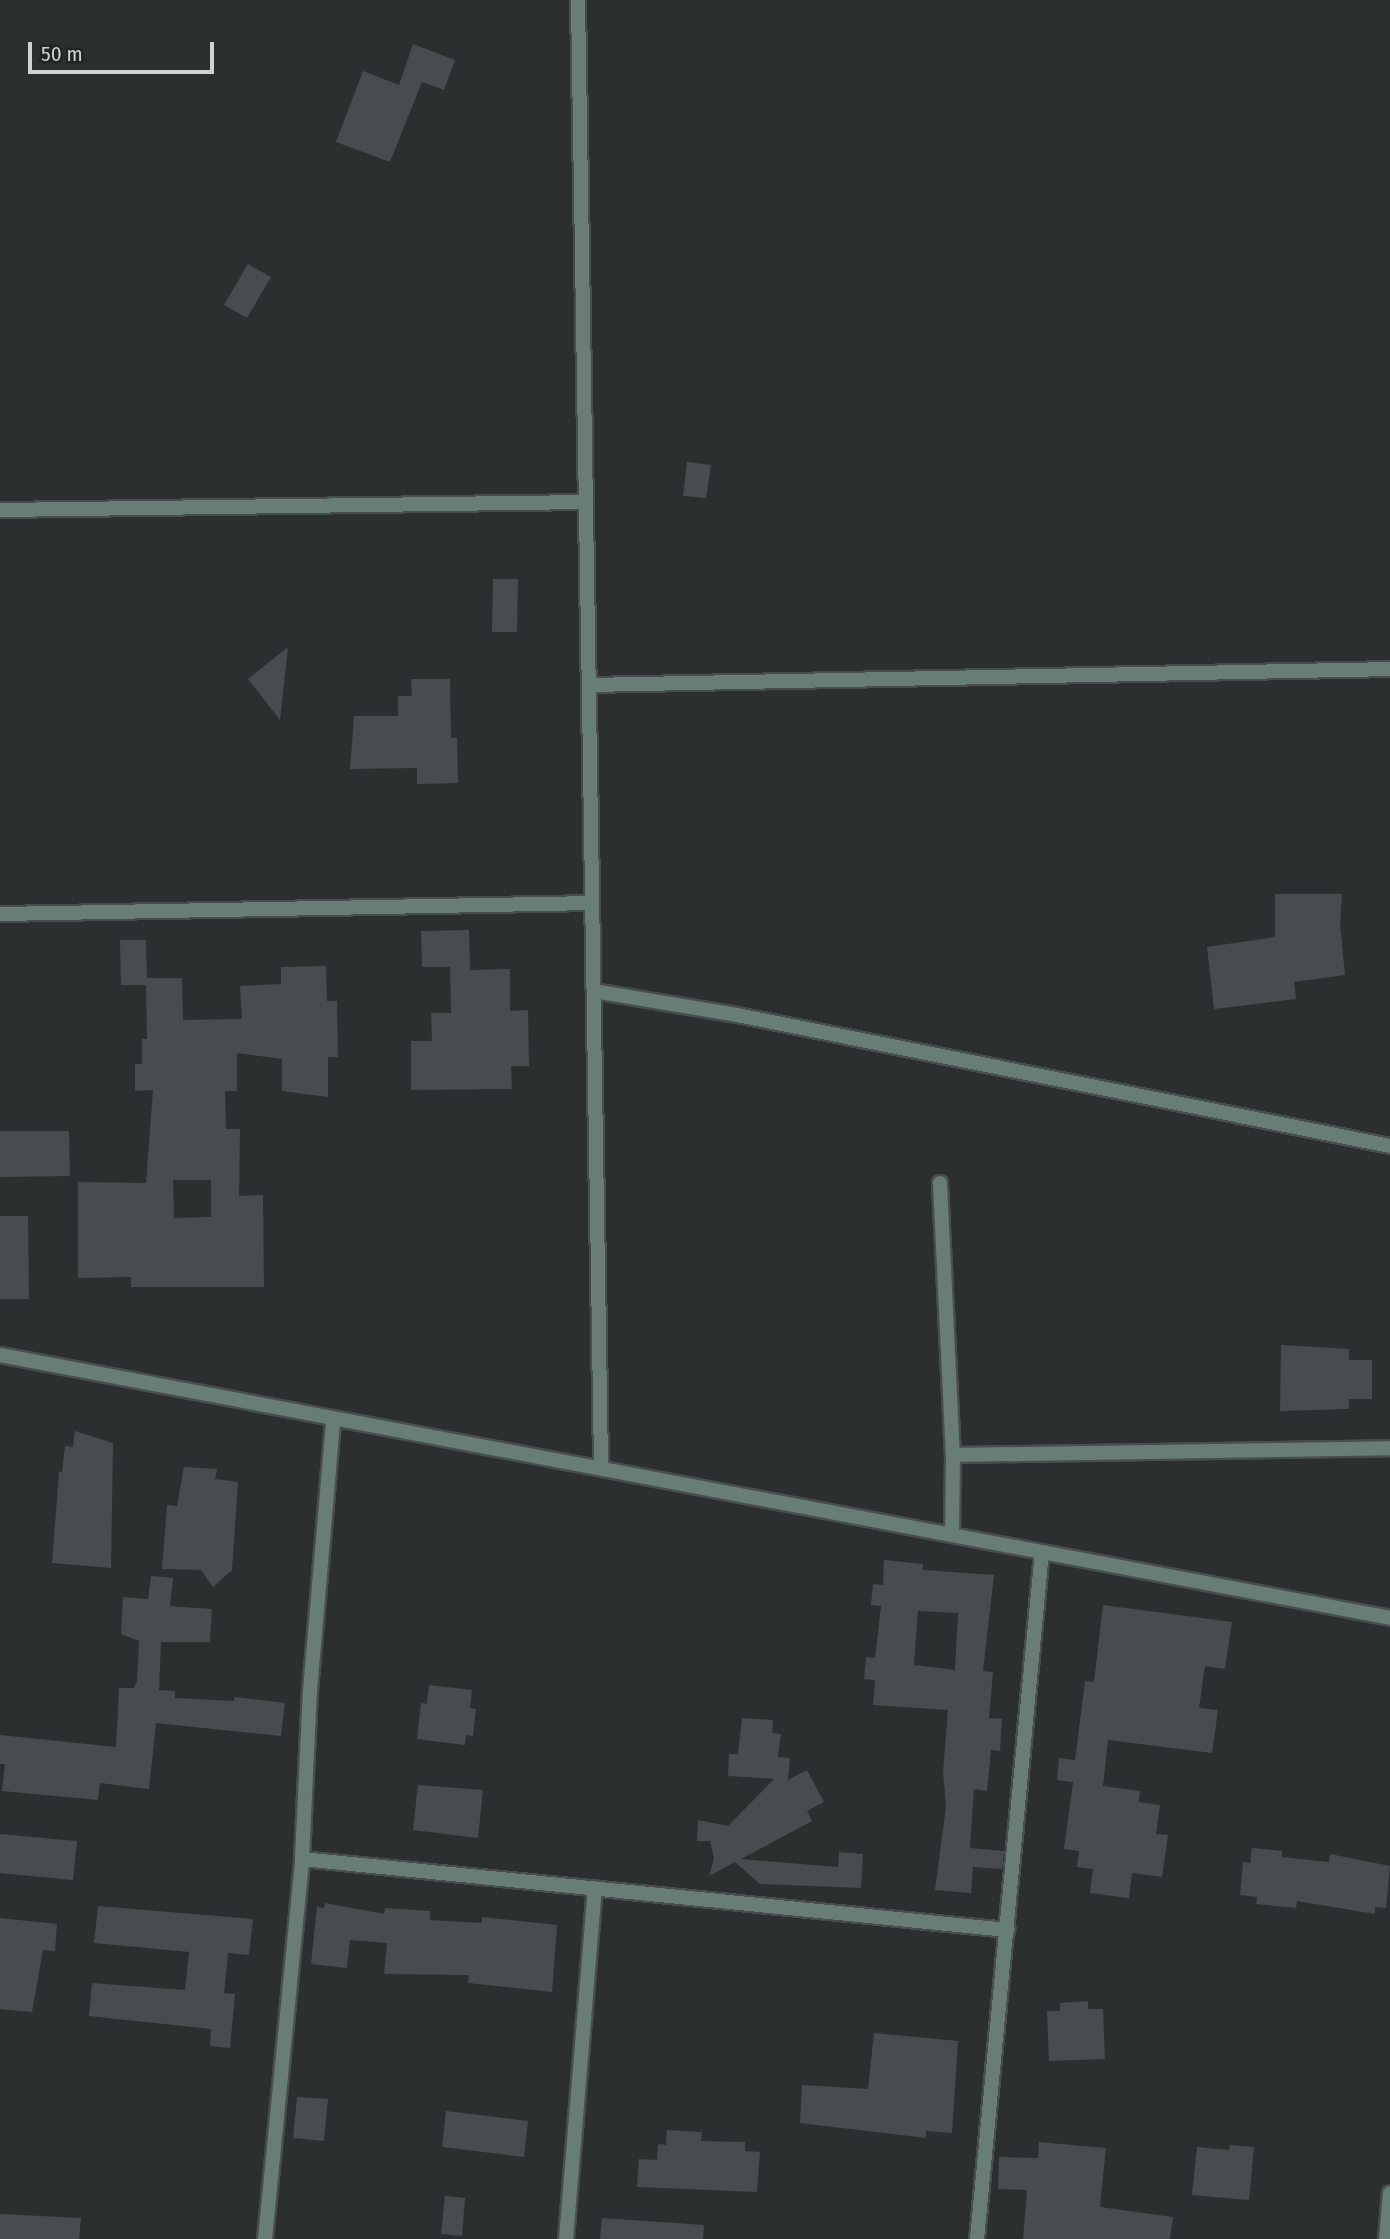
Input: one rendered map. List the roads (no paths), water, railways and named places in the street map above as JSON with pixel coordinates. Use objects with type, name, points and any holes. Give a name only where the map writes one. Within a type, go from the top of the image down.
[{"type":"street","points":[[578,0],[601,1468]]},
{"type":"street","points":[[0,510],[586,502]]},
{"type":"street","points":[[589,685],[1390,669]]},
{"type":"street","points":[[0,914],[592,903]]},
{"type":"street","points":[[594,991],[737,1015],[1390,1146]]},
{"type":"street","points":[[940,1183],[953,1455],[952,1535]]},
{"type":"street","points":[[0,1355],[333,1421],[601,1468],[1390,1618]]},
{"type":"street","points":[[265,2239],[302,1859],[310,1691],[333,1421]]},
{"type":"street","points":[[953,1455],[1390,1448]]},
{"type":"street","points":[[977,2239],[1042,1552]]},
{"type":"street","points":[[302,1859],[1007,1930]]},
{"type":"street","points":[[565,2239],[595,1888]]},
{"type":"street","points":[[1386,2239],[1390,2193]]}]
